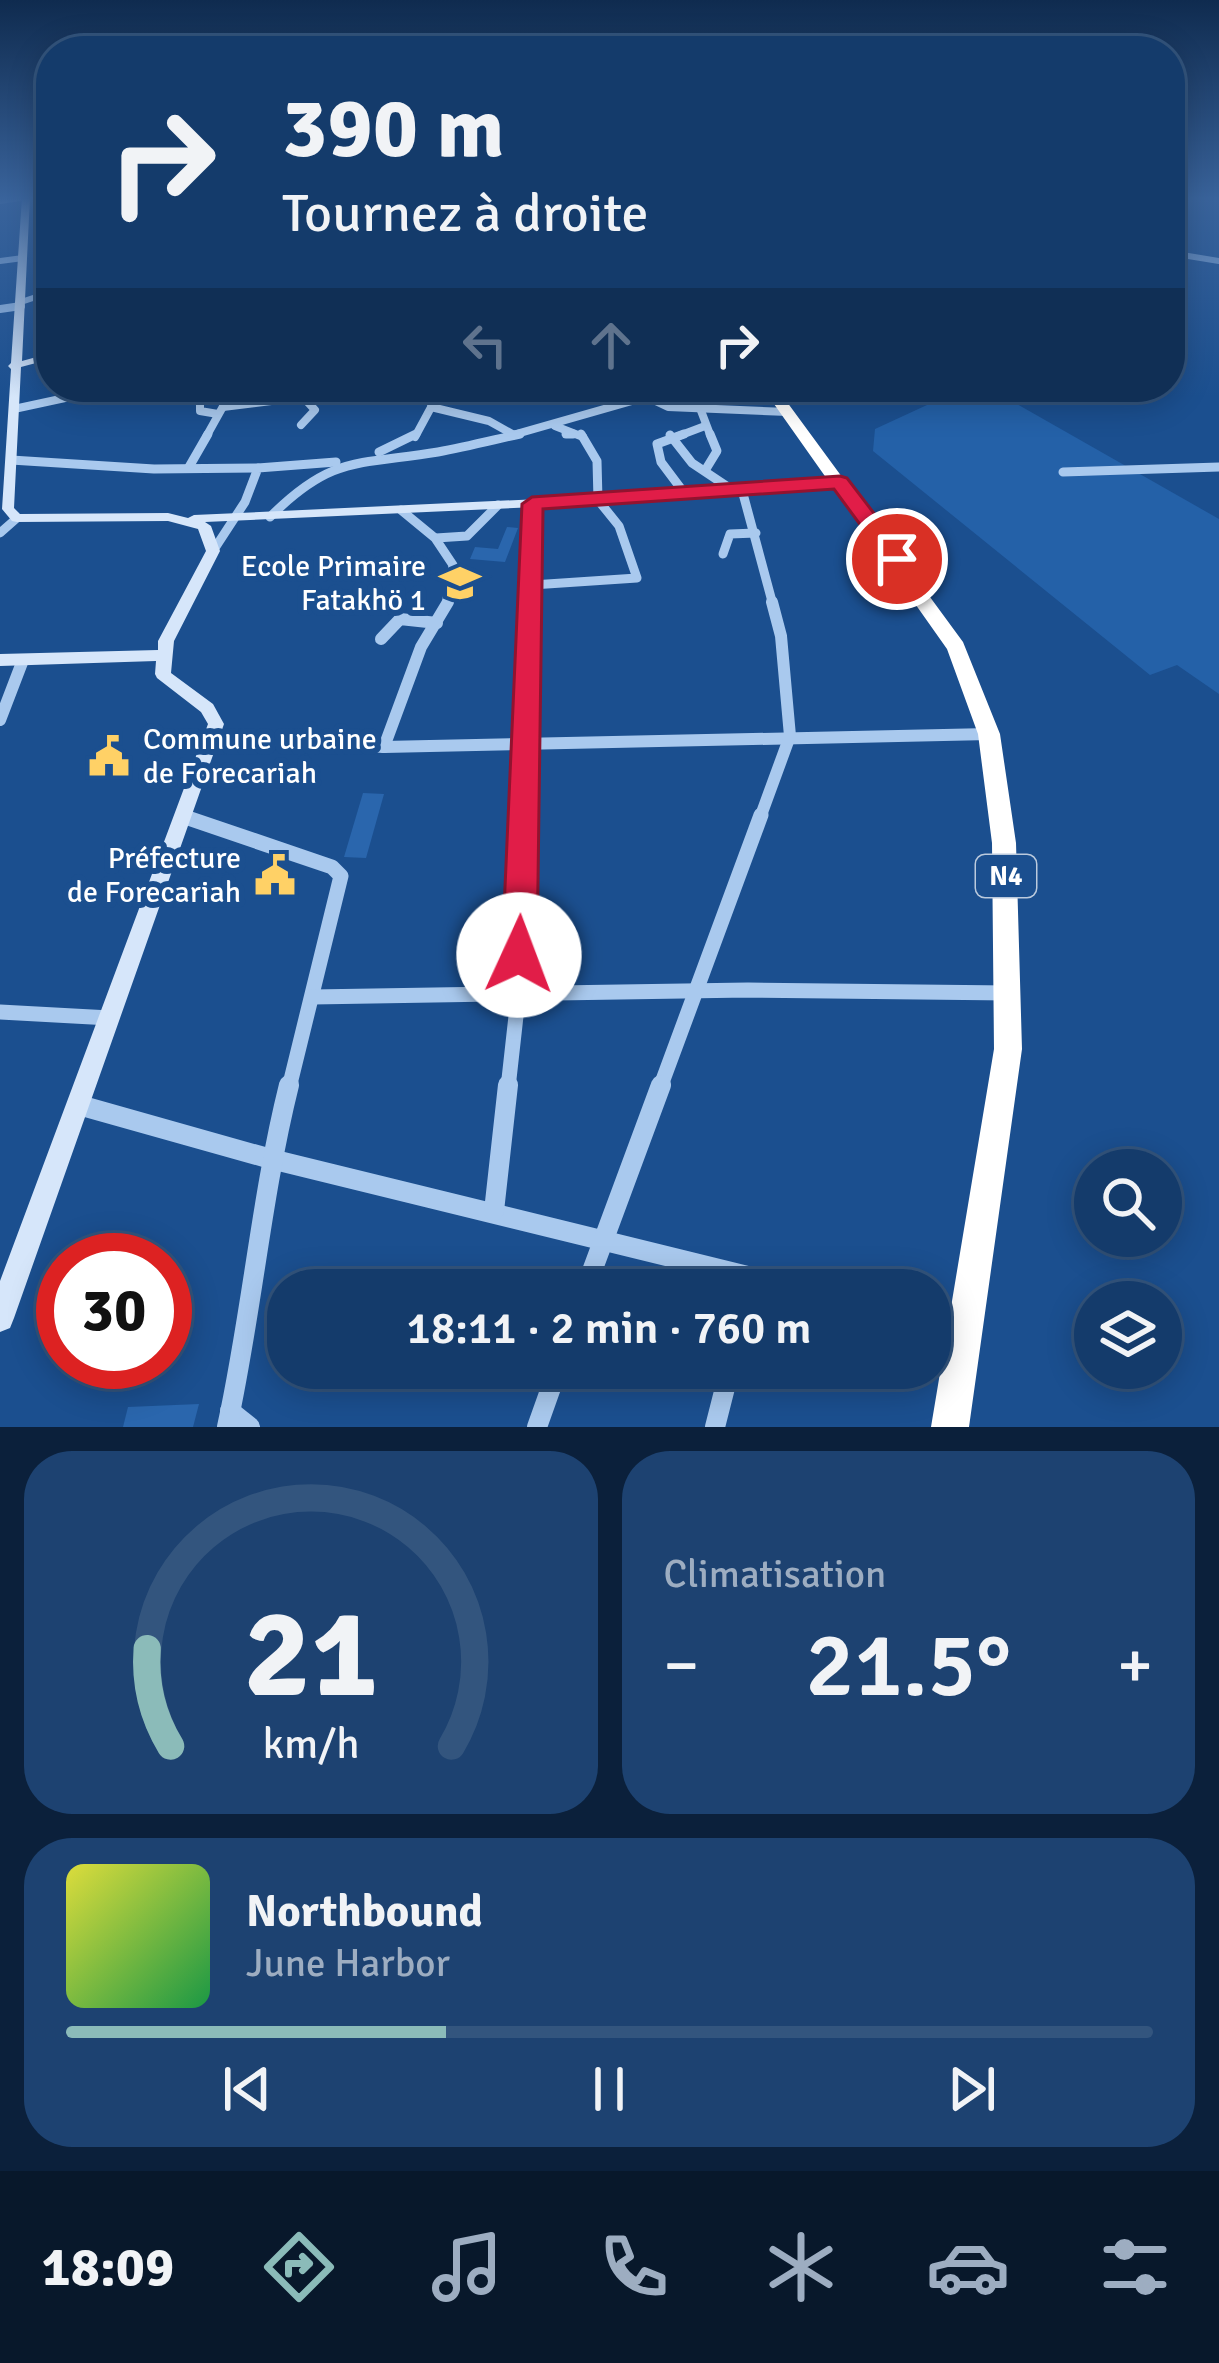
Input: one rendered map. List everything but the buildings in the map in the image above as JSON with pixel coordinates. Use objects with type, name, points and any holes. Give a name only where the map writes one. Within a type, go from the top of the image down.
[{"type":"highway","name":"N4","points":[[781,402],[956,647],[989,734],[1004,843],[1011,993],[1008,1049],[950,1427]]},
{"type":"street","points":[[17,518],[8,509],[14,409],[8,380],[25,302],[23,264]]},
{"type":"street","points":[[0,309],[36,298]]},
{"type":"street","points":[[8,380],[36,364]]},
{"type":"street","points":[[14,409],[46,402]]},
{"type":"street","points":[[200,402],[200,411],[265,402]]},
{"type":"street","points":[[189,467],[225,402]]},
{"type":"street","points":[[301,425],[314,410],[313,402]]},
{"type":"street","points":[[368,458],[414,438],[435,402]]},
{"type":"street","points":[[11,460],[259,468],[349,461],[437,452],[555,426],[631,402]]},
{"type":"street","points":[[656,402],[788,412]]},
{"type":"street","points":[[698,402],[717,452],[706,469]]},
{"type":"street","points":[[431,407],[489,422],[514,435]]},
{"type":"street","points":[[409,418],[425,419]]},
{"type":"street","points":[[532,585],[637,578],[619,526],[598,500],[597,461],[580,432],[570,436],[555,426]]},
{"type":"street","points":[[686,494],[656,450],[670,435],[705,426]]},
{"type":"street","points":[[592,1269],[790,736],[781,636],[756,533],[738,490],[692,464],[670,435]]},
{"type":"street","points":[[270,517],[299,487],[349,461]]},
{"type":"street","points":[[1063,472],[1219,467]]},
{"type":"street","points":[[0,1318],[214,738],[213,714],[173,688],[163,674],[166,641],[259,468]]},
{"type":"street","points":[[0,533],[17,518],[270,517],[840,482]]},
{"type":"street","points":[[494,1210],[518,998],[532,504]]},
{"type":"street","points":[[436,538],[467,536],[498,506]]},
{"type":"street","points":[[384,747],[421,647],[450,598],[453,566],[436,538],[401,510]]},
{"type":"street","points":[[190,520],[211,535],[213,551]]},
{"type":"street","points":[[723,554],[730,534],[756,533]]},
{"type":"street","points":[[380,639],[400,619],[437,623]]},
{"type":"street","points":[[0,660],[165,655]]},
{"type":"street","points":[[0,720],[23,660]]},
{"type":"street","points":[[214,738],[384,747],[989,734]]},
{"type":"street","points":[[185,817],[340,871],[271,1159],[229,1419],[250,1427]]},
{"type":"street","points":[[312,997],[1011,993]]},
{"type":"street","points":[[0,1012],[111,1018]]},
{"type":"street","points":[[79,1105],[271,1159],[494,1210],[702,1269]]},
{"type":"street","points":[[951,1324],[962,1326]]},
{"type":"street","points":[[537,1427],[551,1389]]},
{"type":"street","points":[[716,1427],[725,1389]]},
{"type":"shaded area","points":[[922,402],[1013,402],[1219,519],[1219,694],[1177,665],[1150,675],[873,451],[875,429],[927,405]]},
{"type":"place","name":"Ecole Primaire Fatakhö 1","points":[[460,583]]},
{"type":"place","name":"Commune urbaine de Forecariah","points":[[109,756]]},
{"type":"place","name":"Préfecture de Forecariah","points":[[275,875]]},
{"type":"route","points":[[519,955],[532,504],[840,482],[897,559]]}]
